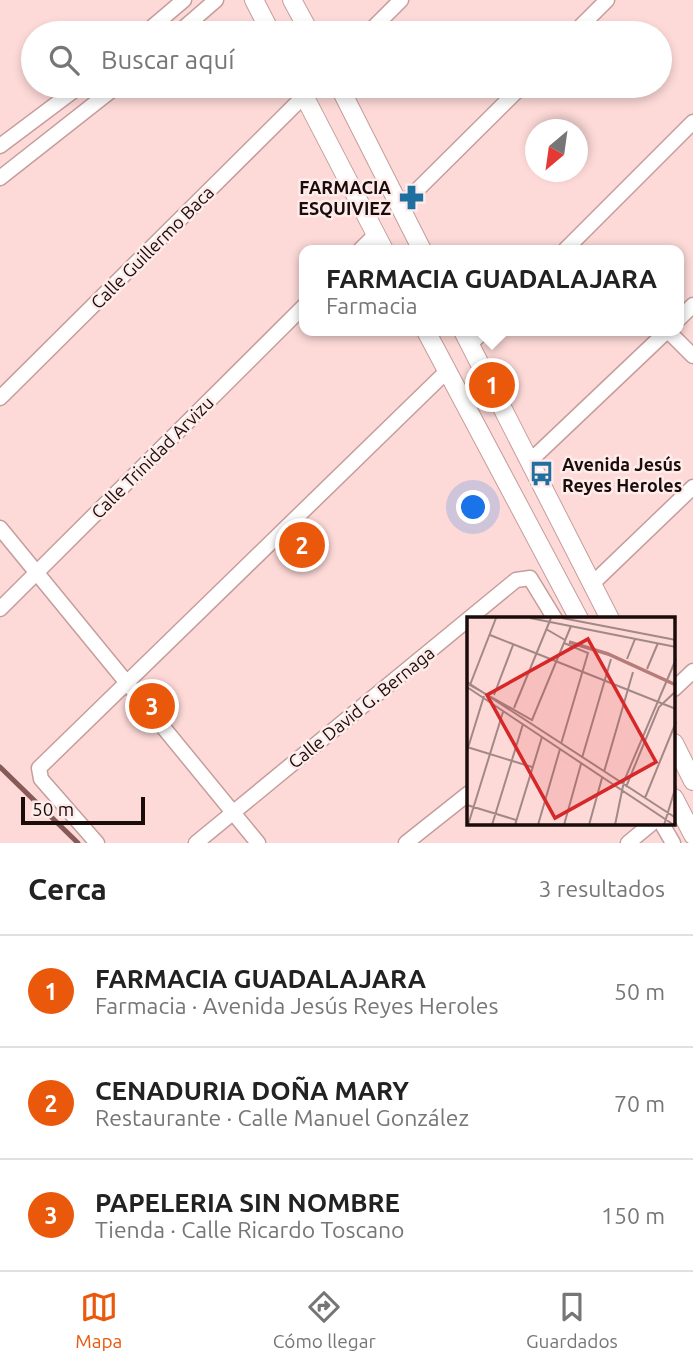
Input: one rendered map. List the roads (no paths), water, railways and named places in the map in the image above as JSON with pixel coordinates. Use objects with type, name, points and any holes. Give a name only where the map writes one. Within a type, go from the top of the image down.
[{"type":"street","points":[[159,21],[184,0]]},
{"type":"street","points":[[192,21],[216,0]]},
{"type":"street","points":[[254,0],[265,21]]},
{"type":"street","points":[[292,0],[303,21]]},
{"type":"street","points":[[380,21],[401,0]]},
{"type":"street","points":[[586,21],[607,0]]},
{"type":"street","points":[[0,146],[64,98]]},
{"type":"street","points":[[0,178],[102,98]]},
{"type":"street","name":"Calle Guillermo Baca","points":[[0,398],[294,98]]},
{"type":"street","points":[[305,98],[380,243]]},
{"type":"street","points":[[344,98],[419,245]]},
{"type":"street","points":[[400,207],[510,98]]},
{"type":"street","points":[[570,245],[693,122]]},
{"type":"street","name":"Calle Trinidad Arvizu","points":[[0,609],[299,311]]},
{"type":"street","points":[[429,336],[578,617]]},
{"type":"street","points":[[530,461],[662,336]]},
{"type":"street","points":[[672,336],[693,356]]},
{"type":"street","points":[[467,338],[609,617]]},
{"type":"street","points":[[97,843],[41,779],[39,768],[447,371]]},
{"type":"street","points":[[593,584],[693,487]]},
{"type":"street","points":[[0,528],[258,843]]},
{"type":"street","name":"Calle David G. Bernaga","points":[[471,617],[516,580],[530,578],[554,617]]},
{"type":"street","name":"Calle David G. Bernaga","points":[[196,843],[467,620]]},
{"type":"street","points":[[676,687],[693,670]]},
{"type":"street","points":[[676,747],[693,781]]},
{"type":"street","points":[[406,843],[467,795]]},
{"type":"street","points":[[676,802],[693,835]]},
{"type":"street","points":[[628,843],[650,825]]},
{"type":"street","points":[[663,825],[673,843]]},
{"type":"waterway","points":[[0,767],[78,843]]},
{"type":"place","name":"FARMACIA ESQUIVIEZ","points":[[411,197]]},
{"type":"place","name":"FARMACIA GUADALAJARA","points":[[492,385]]},
{"type":"place","name":"Avenida Jesús Reyes Heroles","points":[[542,474]]},
{"type":"place","name":"CENADURIA DOÑA MARY","points":[[302,545]]},
{"type":"place","name":"PAPELERIA SIN NOMBRE","points":[[152,706]]}]
